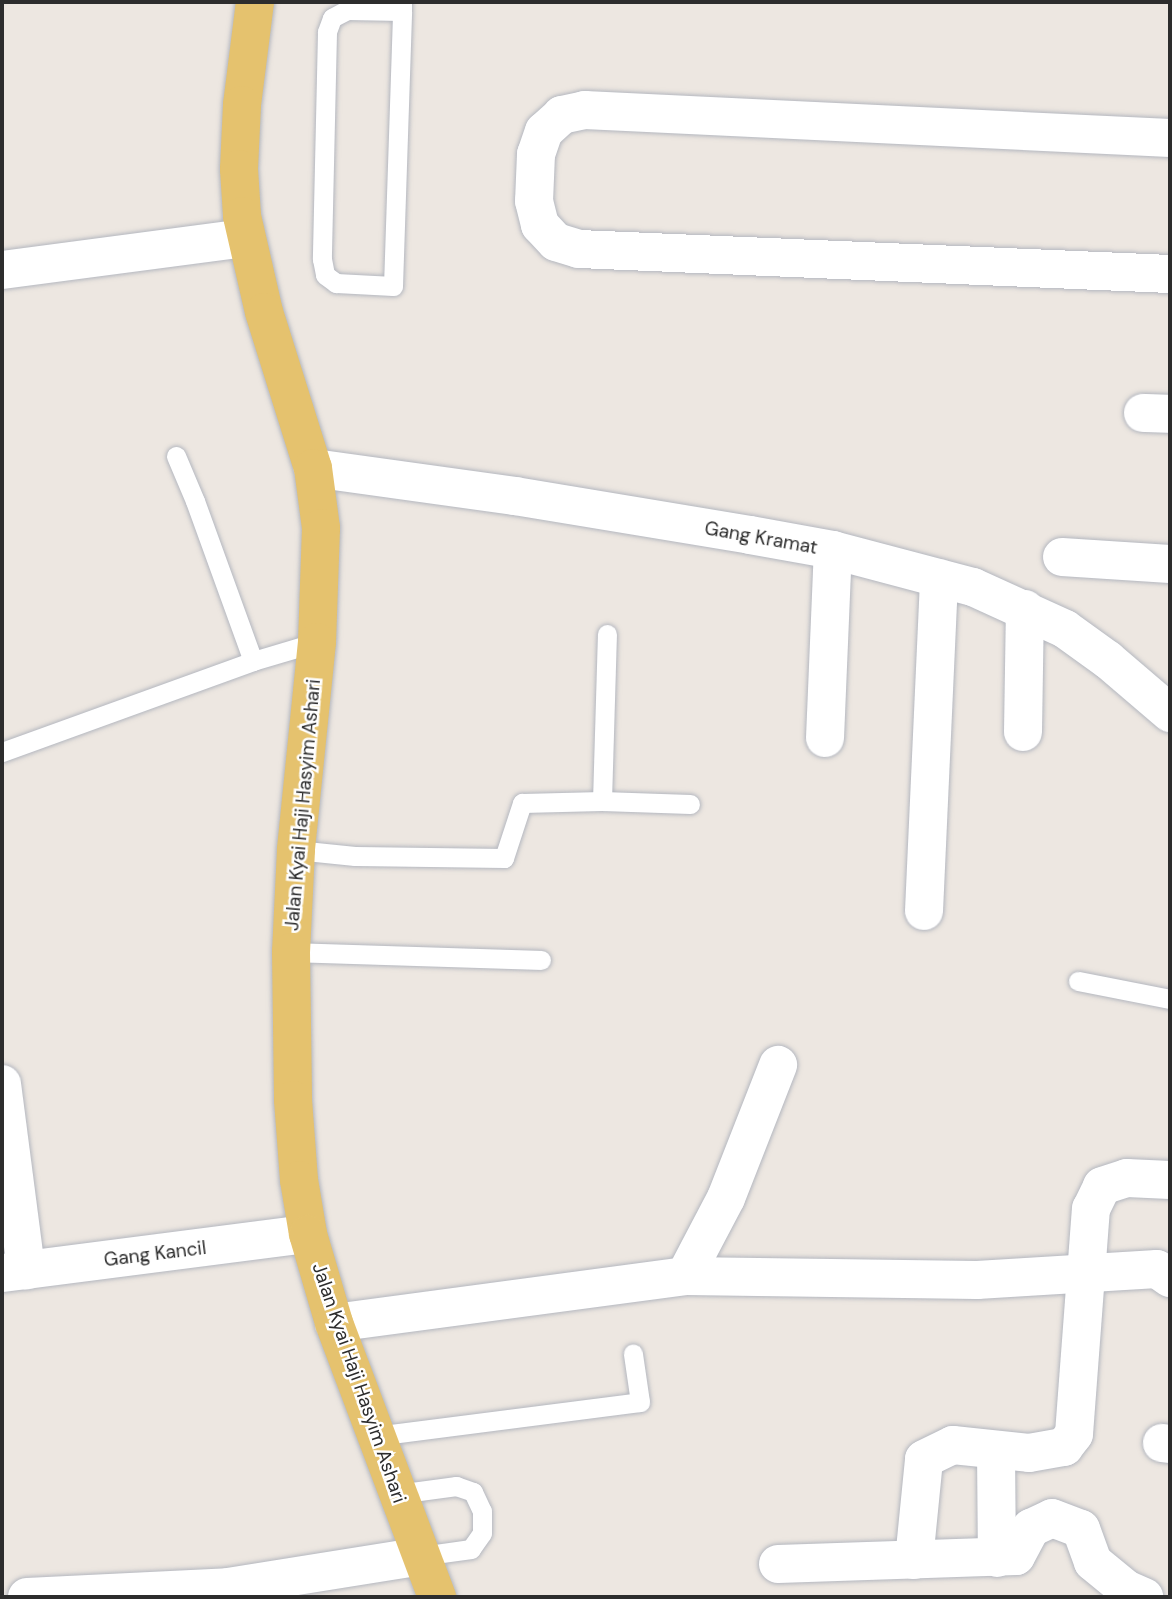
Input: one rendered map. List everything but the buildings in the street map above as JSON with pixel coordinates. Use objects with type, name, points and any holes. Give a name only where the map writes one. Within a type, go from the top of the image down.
[{"type":"main road","name":"Jalan Kyai Haji Hasyim Ashari","points":[[255,2],[242,105],[239,169],[246,238],[264,312],[313,468],[321,528],[317,642],[296,850],[291,952],[293,1100],[299,1180],[308,1234],[334,1323],[437,1597]]},
{"type":"street","points":[[1170,138],[585,110],[562,115],[544,131],[536,154],[534,201],[540,225],[556,242],[579,249],[1170,274]]},
{"type":"street","points":[[2,270],[246,238]]},
{"type":"street","name":"Gang Kramat","points":[[313,468],[515,496],[833,550],[973,587],[1065,629],[1108,660],[1170,713]]},
{"type":"street","points":[[825,738],[833,550]]},
{"type":"street","points":[[1062,558],[1170,564]]},
{"type":"street","points":[[925,911],[939,578]]},
{"type":"street","points":[[1023,732],[1025,609]]},
{"type":"street","points":[[685,1276],[726,1198],[778,1065]]},
{"type":"street","points":[[2,1084],[14,1272]]},
{"type":"street","points":[[914,1560],[924,1459],[953,1445],[1030,1453],[1064,1447],[1074,1434],[1091,1209],[1102,1186],[1127,1178],[1170,1180]]},
{"type":"street","name":"Gang Kancil","points":[[14,1272],[308,1234]]},
{"type":"street","points":[[334,1323],[685,1276],[977,1280],[1087,1271],[1157,1269],[1170,1278]]},
{"type":"street","points":[[996,1450],[997,1558]]},
{"type":"street","points":[[778,1564],[1016,1556],[1031,1528],[1052,1518],[1082,1529],[1093,1562],[1126,1589],[1144,1597]]},
{"type":"street","points":[[27,1597],[228,1587],[421,1556]]},
{"type":"lane","points":[[402,6],[393,285],[336,283],[325,275],[322,259],[327,32],[332,18],[347,10],[402,6]]},
{"type":"lane","points":[[176,456],[253,661]]},
{"type":"lane","points":[[602,801],[607,634]]},
{"type":"lane","points":[[2,752],[253,661],[317,642]]},
{"type":"lane","points":[[296,850],[355,856],[503,858],[522,803],[602,801],[690,804]]},
{"type":"lane","points":[[291,952],[541,960]]},
{"type":"lane","points":[[1079,982],[1170,999]]},
{"type":"lane","points":[[375,1436],[640,1402],[634,1354]]},
{"type":"lane","points":[[397,1494],[456,1486],[473,1492],[482,1511],[482,1534],[471,1549],[421,1556]]}]
